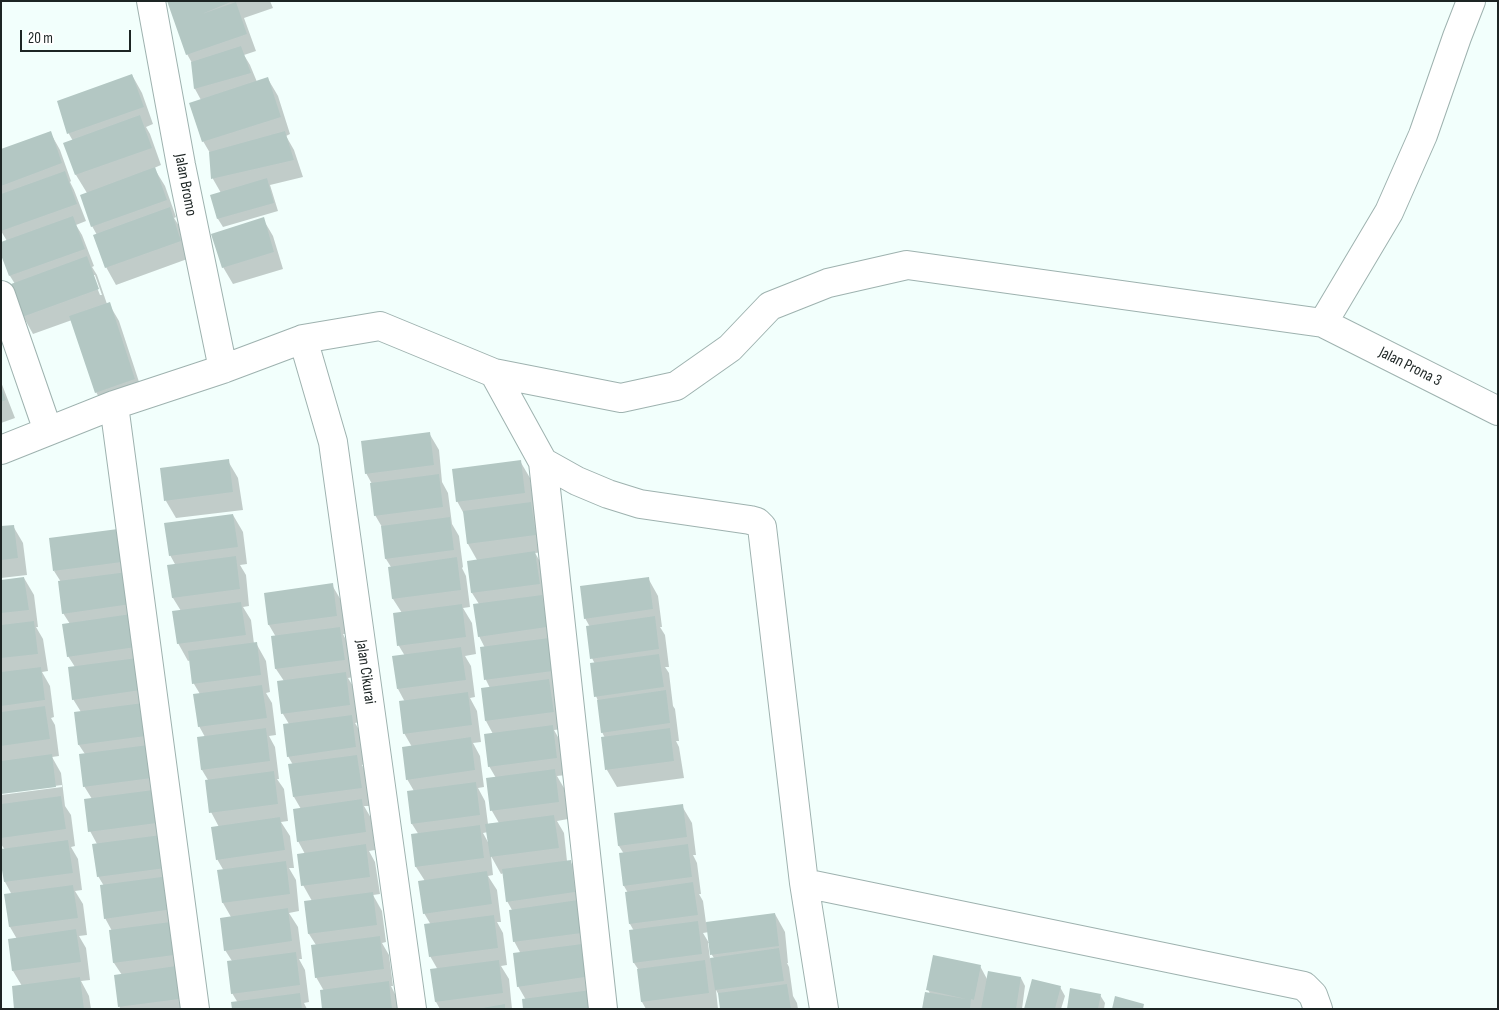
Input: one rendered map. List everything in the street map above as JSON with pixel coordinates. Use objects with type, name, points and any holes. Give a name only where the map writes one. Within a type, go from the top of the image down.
[{"type":"street","name":"Jalan Bromo","points":[[151,1],[181,165],[223,369]]},
{"type":"street","points":[[1323,323],[1389,212],[1423,135],[1471,1]]},
{"type":"street","name":"Jalan Prona 3","points":[[1,450],[114,406],[223,369],[302,339],[380,326],[494,373],[621,398],[676,386],[730,348],[770,306],[828,283],[907,266],[1323,323],[1498,411]]},
{"type":"street","points":[[1,295],[48,431]]},
{"type":"street","name":"Jalan Cikurai","points":[[302,339],[332,442],[412,1009]]},
{"type":"street","points":[[494,373],[543,462],[603,1009]]},
{"type":"street","points":[[114,406],[195,1009]]},
{"type":"street","points":[[543,462],[577,481],[608,494],[640,504],[750,520],[757,522],[762,527],[804,883],[824,1009]]},
{"type":"street","points":[[804,883],[1304,986],[1313,995],[1318,1009]]},
{"type":"building","points":[[167,1],[233,1],[202,14],[236,2],[247,34],[186,55]]},
{"type":"building","points":[[241,46],[251,73],[194,89],[191,62]]},
{"type":"building","points":[[132,74],[144,107],[67,134],[57,101]]},
{"type":"building","points":[[268,77],[281,117],[202,142],[189,103]]},
{"type":"building","points":[[140,115],[152,148],[75,175],[63,143]]},
{"type":"building","points":[[51,131],[62,163],[1,186],[1,149]]},
{"type":"building","points":[[285,131],[294,160],[211,179],[209,152]]},
{"type":"building","points":[[155,167],[167,200],[91,227],[80,195]]},
{"type":"building","points":[[65,171],[77,204],[1,231],[1,194]]},
{"type":"building","points":[[267,178],[274,203],[217,219],[210,195]]},
{"type":"building","points":[[170,207],[181,241],[105,268],[93,235]]},
{"type":"building","points":[[73,216],[85,249],[9,276],[1,255],[1,242]]},
{"type":"building","points":[[264,217],[274,252],[222,268],[211,234]]},
{"type":"building","points":[[87,256],[99,289],[22,317],[11,284]]},
{"type":"building","points":[[110,302],[135,379],[95,393],[69,316]]},
{"type":"building","points":[[1,387],[6,400],[1,402]]},
{"type":"building","points":[[430,432],[434,465],[365,474],[361,441]]},
{"type":"building","points":[[229,459],[233,492],[164,501],[160,468]]},
{"type":"building","points":[[521,460],[525,493],[456,502],[452,469]]},
{"type":"building","points":[[439,474],[443,507],[374,516],[370,483]]},
{"type":"building","points":[[531,502],[536,535],[467,544],[463,511]]},
{"type":"building","points":[[233,514],[238,547],[169,556],[164,523]]},
{"type":"building","points":[[450,517],[454,550],[385,559],[381,526]]},
{"type":"building","points":[[14,525],[18,558],[1,560],[1,526]]},
{"type":"building","points":[[118,529],[122,562],[53,571],[49,538]]},
{"type":"building","points":[[535,551],[540,584],[471,593],[467,561]]},
{"type":"building","points":[[236,556],[240,589],[172,598],[167,565]]},
{"type":"building","points":[[457,557],[461,590],[392,599],[388,567]]},
{"type":"building","points":[[127,572],[131,604],[62,614],[58,581]]},
{"type":"building","points":[[24,577],[29,610],[1,613],[1,580]]},
{"type":"building","points":[[649,577],[653,609],[584,619],[580,586]]},
{"type":"building","points":[[333,583],[337,616],[268,625],[264,593]]},
{"type":"building","points":[[542,595],[547,627],[478,637],[473,604]]},
{"type":"building","points":[[241,602],[246,635],[177,644],[172,611]]},
{"type":"building","points":[[462,604],[466,637],[397,646],[393,613]]},
{"type":"building","points":[[131,614],[136,647],[67,657],[62,624]]},
{"type":"building","points":[[655,616],[659,649],[590,659],[586,626]]},
{"type":"building","points":[[34,621],[38,654],[1,658],[1,625]]},
{"type":"building","points":[[340,627],[345,660],[275,669],[271,636]]},
{"type":"building","points":[[549,638],[553,671],[484,680],[480,647]]},
{"type":"building","points":[[257,642],[261,675],[192,684],[188,651]]},
{"type":"building","points":[[461,647],[466,680],[397,689],[392,656]]},
{"type":"building","points":[[659,654],[664,687],[594,697],[590,663]]},
{"type":"building","points":[[137,658],[141,690],[72,700],[68,667]]},
{"type":"building","points":[[41,667],[45,700],[1,706],[1,672]]},
{"type":"building","points":[[346,672],[350,705],[281,714],[277,681]]},
{"type":"building","points":[[549,679],[554,712],[485,721],[481,688]]},
{"type":"building","points":[[262,685],[267,718],[198,727],[193,694]]},
{"type":"building","points":[[666,690],[670,723],[601,733],[597,700]]},
{"type":"building","points":[[468,692],[472,725],[403,734],[399,701]]},
{"type":"building","points":[[143,703],[146,736],[78,745],[74,712]]},
{"type":"building","points":[[45,706],[50,739],[1,746],[1,712]]},
{"type":"building","points":[[352,715],[356,747],[287,757],[283,724]]},
{"type":"building","points":[[553,725],[557,758],[488,767],[484,734]]},
{"type":"building","points":[[266,728],[270,761],[201,770],[197,737]]},
{"type":"building","points":[[670,728],[674,761],[605,770],[601,737]]},
{"type":"building","points":[[471,737],[475,770],[406,780],[402,747]]},
{"type":"building","points":[[148,745],[152,778],[83,787],[79,754]]},
{"type":"building","points":[[52,754],[56,787],[1,794],[1,761]]},
{"type":"building","points":[[357,755],[362,788],[293,797],[288,764]]},
{"type":"building","points":[[555,769],[559,802],[490,811],[486,778]]},
{"type":"building","points":[[274,771],[278,804],[209,813],[205,780]]},
{"type":"building","points":[[476,782],[480,815],[411,824],[407,791]]},
{"type":"building","points":[[153,790],[157,823],[88,832],[84,799]]},
{"type":"building","points":[[61,796],[66,829],[1,838],[1,804]]},
{"type":"building","points":[[362,799],[366,832],[297,842],[293,809]]},
{"type":"building","points":[[683,804],[687,837],[618,846],[614,813]]},
{"type":"building","points":[[554,815],[559,848],[490,857],[485,824]]},
{"type":"building","points":[[280,817],[285,850],[216,860],[211,827]]},
{"type":"building","points":[[480,825],[484,858],[415,867],[411,834]]},
{"type":"building","points":[[161,835],[166,868],[97,877],[92,844]]},
{"type":"building","points":[[68,840],[73,873],[4,882],[1,849]]},
{"type":"building","points":[[366,844],[370,877],[301,886],[297,854]]},
{"type":"building","points":[[688,844],[692,877],[623,886],[619,853]]},
{"type":"building","points":[[571,860],[575,892],[506,902],[502,869]]},
{"type":"building","points":[[286,861],[290,894],[222,903],[217,870]]},
{"type":"building","points":[[487,871],[492,904],[423,914],[418,881]]},
{"type":"building","points":[[169,876],[173,909],[104,919],[100,885]]},
{"type":"building","points":[[693,882],[698,915],[629,924],[625,892]]},
{"type":"building","points":[[73,885],[78,918],[9,927],[4,894]]},
{"type":"building","points":[[373,892],[377,925],[308,934],[304,901]]},
{"type":"building","points":[[578,900],[582,933],[513,942],[509,910]]},
{"type":"building","points":[[288,908],[292,941],[224,951],[220,918]]},
{"type":"building","points":[[775,913],[779,946],[710,955],[706,922]]},
{"type":"building","points":[[494,915],[498,948],[429,957],[424,924]]},
{"type":"building","points":[[178,921],[182,954],[113,963],[109,930]]},
{"type":"building","points":[[698,921],[702,954],[633,963],[629,930]]},
{"type":"building","points":[[76,929],[81,962],[12,971],[8,939]]},
{"type":"building","points":[[380,936],[384,969],[315,978],[311,945]]},
{"type":"building","points":[[582,944],[585,977],[517,987],[513,953]]},
{"type":"building","points":[[779,948],[784,981],[715,990],[710,958]]},
{"type":"building","points":[[296,952],[300,985],[231,994],[227,961]]},
{"type":"building","points":[[933,955],[981,965],[974,1000],[971,999],[970,1009],[922,1009],[925,992],[966,999],[926,990]]},
{"type":"building","points":[[499,960],[503,993],[435,1002],[430,969]]},
{"type":"building","points":[[705,960],[709,993],[641,1002],[637,969]]},
{"type":"building","points":[[183,965],[187,998],[118,1007],[114,975]]},
{"type":"building","points":[[988,971],[1021,977],[1016,1009],[981,1009]]},
{"type":"building","points":[[80,977],[84,1009],[14,1009],[12,986]]},
{"type":"building","points":[[1032,979],[1061,986],[1055,1009],[1024,1009]]},
{"type":"building","points":[[389,981],[392,1009],[322,1009],[320,990]]},
{"type":"building","points":[[787,984],[791,1009],[720,1009],[718,993]]},
{"type":"building","points":[[1070,988],[1101,994],[1098,1009],[1067,1009]]},
{"type":"building","points":[[591,990],[593,1009],[523,1009],[522,999]]},
{"type":"building","points":[[300,993],[302,1009],[232,1009],[231,1002]]},
{"type":"building","points":[[1115,996],[1144,1004],[1143,1009],[1112,1009]]},
{"type":"building","points":[[505,1004],[505,1009],[482,1009],[482,1008]]}]
